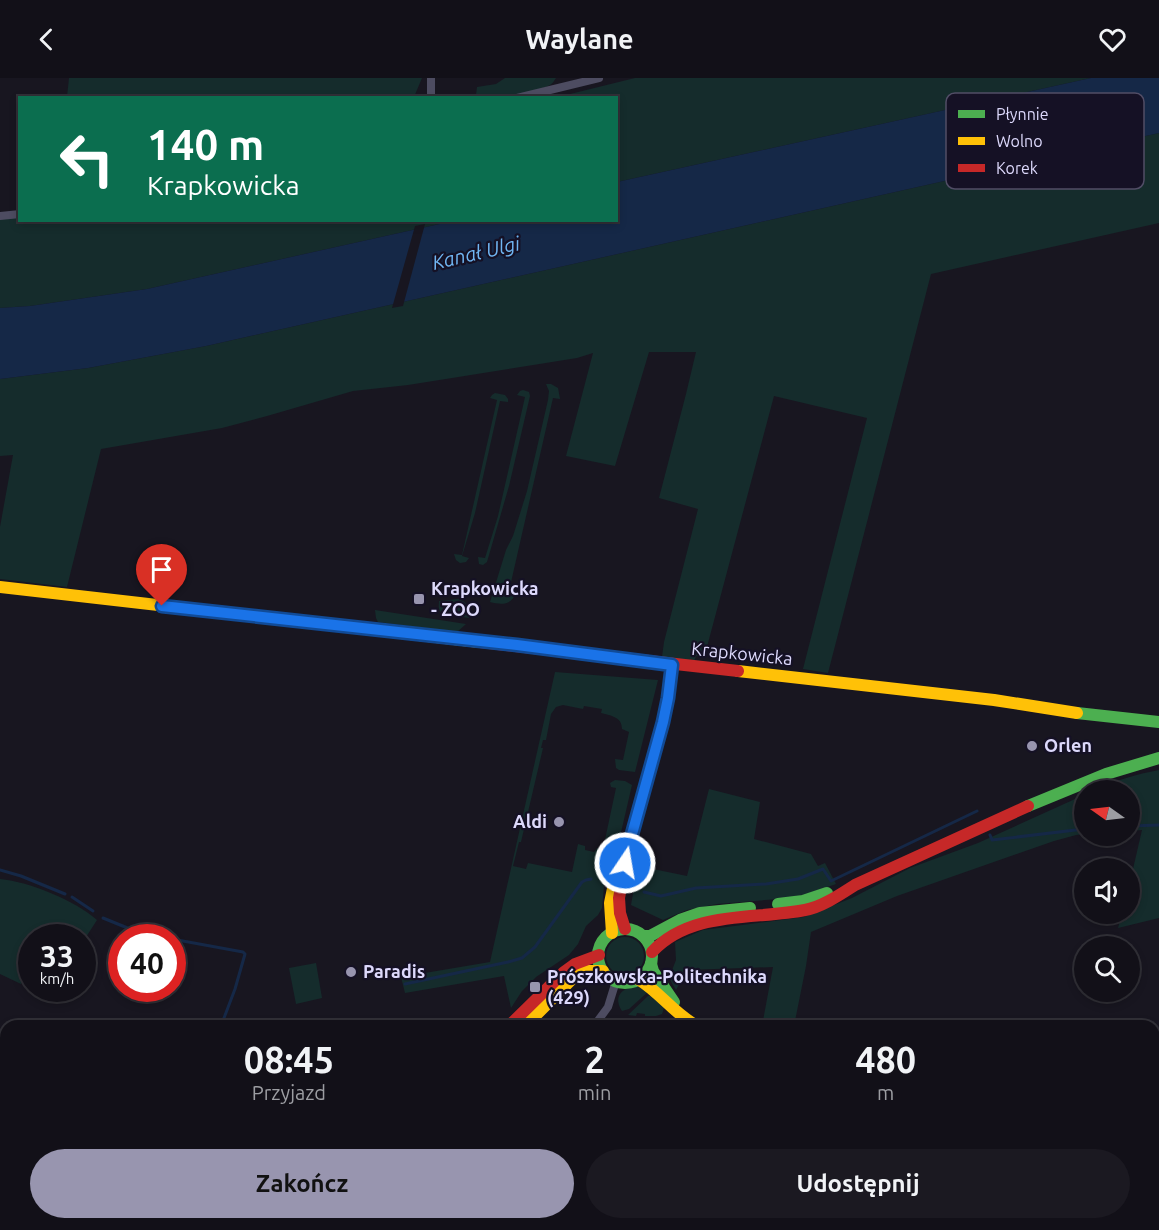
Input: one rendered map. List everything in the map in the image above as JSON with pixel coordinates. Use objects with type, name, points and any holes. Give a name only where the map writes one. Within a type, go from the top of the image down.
[{"type":"street","points":[[431,78],[431,96]]},
{"type":"street","points":[[526,96],[599,78]]},
{"type":"street","points":[[0,216],[18,214]]},
{"type":"street","name":"Krapkowicka","points":[[0,587],[983,699],[1159,722]]},
{"type":"street","points":[[625,929],[620,913],[619,898],[629,845],[663,722],[672,665]]},
{"type":"street","points":[[680,1014],[668,991],[653,970],[652,958],[650,945],[644,936],[633,930],[625,929],[612,933],[603,941],[599,949],[600,966],[608,976],[616,981],[627,983],[647,972],[652,958],[659,943],[687,927],[713,921],[808,910],[855,885],[1007,815],[1106,774],[1159,758]]},
{"type":"street","points":[[612,933],[609,902],[616,874],[629,845]]},
{"type":"street","points":[[644,936],[650,936],[680,920],[700,913],[803,901],[855,885]]},
{"type":"street","points":[[516,1020],[571,967],[599,955]]},
{"type":"street","points":[[531,1020],[576,975],[585,971],[603,971]]},
{"type":"street","points":[[638,979],[648,984],[686,1020]]},
{"type":"street","points":[[598,1020],[608,1007],[616,981]]},
{"type":"green space","points":[[69,78],[422,78],[414,96],[67,96]]},
{"type":"green space","points":[[505,78],[556,78],[553,83],[544,88],[524,93],[507,96],[476,95],[477,87],[496,84]]},
{"type":"green space","points":[[635,78],[1091,78],[1023,93],[946,93],[946,110],[618,182],[618,96],[562,96]]},
{"type":"green space","points":[[1159,133],[1159,223],[931,274],[828,673],[803,669],[867,418],[774,396],[704,658],[696,656],[694,662],[662,657],[698,509],[659,498],[696,352],[649,352],[615,466],[566,456],[593,353],[577,358],[408,385],[353,391],[222,428],[101,449],[67,587],[0,579],[0,527],[13,455],[0,456],[0,379],[88,368],[206,346],[946,181],[946,189],[1144,189],[1144,136]]},
{"type":"green space","points":[[18,214],[18,222],[448,222],[147,289],[30,306],[0,308],[0,216]]},
{"type":"green space","points":[[546,384],[558,388],[560,399],[553,398],[509,591],[516,593],[512,600],[498,604],[490,602],[527,491],[548,400],[549,391]]},
{"type":"green space","points":[[523,390],[529,392],[530,396],[509,486],[487,562],[483,565],[479,564],[478,557],[485,558],[498,516],[525,397],[517,395]]},
{"type":"green space","points":[[495,393],[505,395],[508,402],[500,401],[475,513],[462,556],[469,558],[466,562],[460,563],[454,554],[462,555],[497,400],[490,398]]},
{"type":"green space","points":[[458,599],[468,606],[469,618],[440,611],[439,601]]},
{"type":"green space","points":[[375,610],[466,624],[457,632],[378,622]]},
{"type":"green space","points":[[555,672],[658,680],[635,772],[616,768],[615,759],[623,760],[629,732],[622,729],[622,725],[616,718],[601,713],[602,709],[584,706],[583,709],[563,705],[556,707],[551,714],[546,740],[543,740],[541,748],[543,748],[521,842],[519,842],[513,866],[526,869],[528,863],[572,872],[578,844],[585,846],[585,850],[594,852],[597,848],[603,849],[616,788],[611,787],[610,783],[615,780],[625,781],[632,785],[616,854],[604,886],[602,908],[586,926],[578,944],[569,955],[536,977],[522,991],[511,1008],[504,976],[405,993],[401,977],[490,962]]},
{"type":"green space","points":[[1159,770],[1159,918],[1140,923],[1140,858],[1136,858],[1142,830],[1140,830],[1140,780],[1120,780]]},
{"type":"green space","points":[[709,789],[760,802],[754,839],[811,854],[818,866],[825,863],[836,884],[790,898],[717,904],[687,910],[663,920],[631,905],[635,882],[653,869],[687,876]]},
{"type":"green space","points":[[1074,800],[1074,836],[897,896],[811,932],[795,1020],[763,1020],[773,967],[687,970],[676,990],[669,978],[676,960],[675,942],[703,930],[804,917],[852,898],[910,868],[978,843]]},
{"type":"green space","points":[[0,879],[51,893],[97,920],[94,924],[18,924],[18,983],[0,974]]},
{"type":"green space","points":[[1119,924],[1134,924],[1118,928]]},
{"type":"green space","points":[[625,937],[638,943],[644,956],[638,969],[625,975],[612,969],[606,956],[612,943]]},
{"type":"green space","points":[[316,963],[322,998],[296,1004],[289,968]]},
{"type":"green space","points":[[633,986],[650,990],[629,1009],[622,1011],[618,1003],[619,996],[624,990]]},
{"type":"green space","points":[[655,994],[664,1008],[662,1014],[656,1016],[637,1013],[636,1016],[628,1015],[648,996]]},
{"type":"water","points":[[1091,78],[1159,78],[1159,133],[1144,136],[1144,93],[1023,93]]},
{"type":"water","name":"Kanał Ulgi","points":[[946,110],[946,181],[206,346],[88,368],[0,379],[0,308],[30,306],[147,289],[448,222],[618,222],[618,182]]},
{"type":"pier","points":[[425,224],[403,306],[392,308],[415,226]]},
{"type":"waterway","points":[[644,892],[661,896],[696,888],[766,884],[798,879],[823,869],[831,881],[977,811]]},
{"type":"waterway","points":[[1140,826],[1159,825]]},
{"type":"waterway","points":[[990,835],[992,840],[1074,830]]},
{"type":"waterway","points":[[0,870],[65,894]]},
{"type":"waterway","points":[[405,984],[522,958],[535,947],[582,882],[591,879]]},
{"type":"waterway","points":[[72,897],[93,911]]},
{"type":"waterway","points":[[103,918],[118,924]]},
{"type":"waterway","points":[[186,942],[245,954],[224,1018]]},
{"type":"traffic: fast","points":[[1077,713],[1159,722]]},
{"type":"traffic: fast","points":[[1028,806],[1106,774],[1159,758]]},
{"type":"traffic: fast","points":[[778,904],[803,901],[827,893]]},
{"type":"traffic: fast","points":[[644,936],[650,936],[680,920],[700,913],[750,908]]},
{"type":"traffic: fast","points":[[625,929],[635,931],[644,937],[650,946],[652,956],[650,966],[644,975],[635,981],[625,983],[615,981],[606,975],[600,966],[598,956],[600,946],[606,937],[615,931],[625,929]]},
{"type":"traffic: fast","points":[[651,964],[653,971],[674,1002]]},
{"type":"traffic: slow","points":[[0,587],[480,642]]},
{"type":"traffic: slow","points":[[738,671],[994,700],[1077,713]]},
{"type":"traffic: slow","points":[[612,933],[610,903],[616,874]]},
{"type":"traffic: slow","points":[[531,1020],[576,975],[585,971],[603,971]]},
{"type":"traffic: slow","points":[[638,979],[688,1020]]},
{"type":"traffic: jam","points":[[480,642],[738,671]]},
{"type":"traffic: jam","points":[[625,929],[620,913],[619,898],[629,845],[663,722],[672,665]]},
{"type":"traffic: jam","points":[[652,952],[685,929],[704,923],[785,913],[818,906],[855,885],[1028,806]]},
{"type":"traffic: jam","points":[[515,1020],[564,972],[575,964],[599,955]]},
{"type":"place","name":"Krapkowicka - ZOO","points":[[419,599]]},
{"type":"place","name":"Orlen","points":[[1032,746]]},
{"type":"place","name":"Aldi","points":[[559,822]]},
{"type":"place","name":"Paradis","points":[[351,972]]},
{"type":"place","name":"Prószkowska-Politechnika (429)","points":[[535,987]]},
{"type":"route","points":[[162,606],[517,645],[672,665],[663,722],[625,863]]}]
